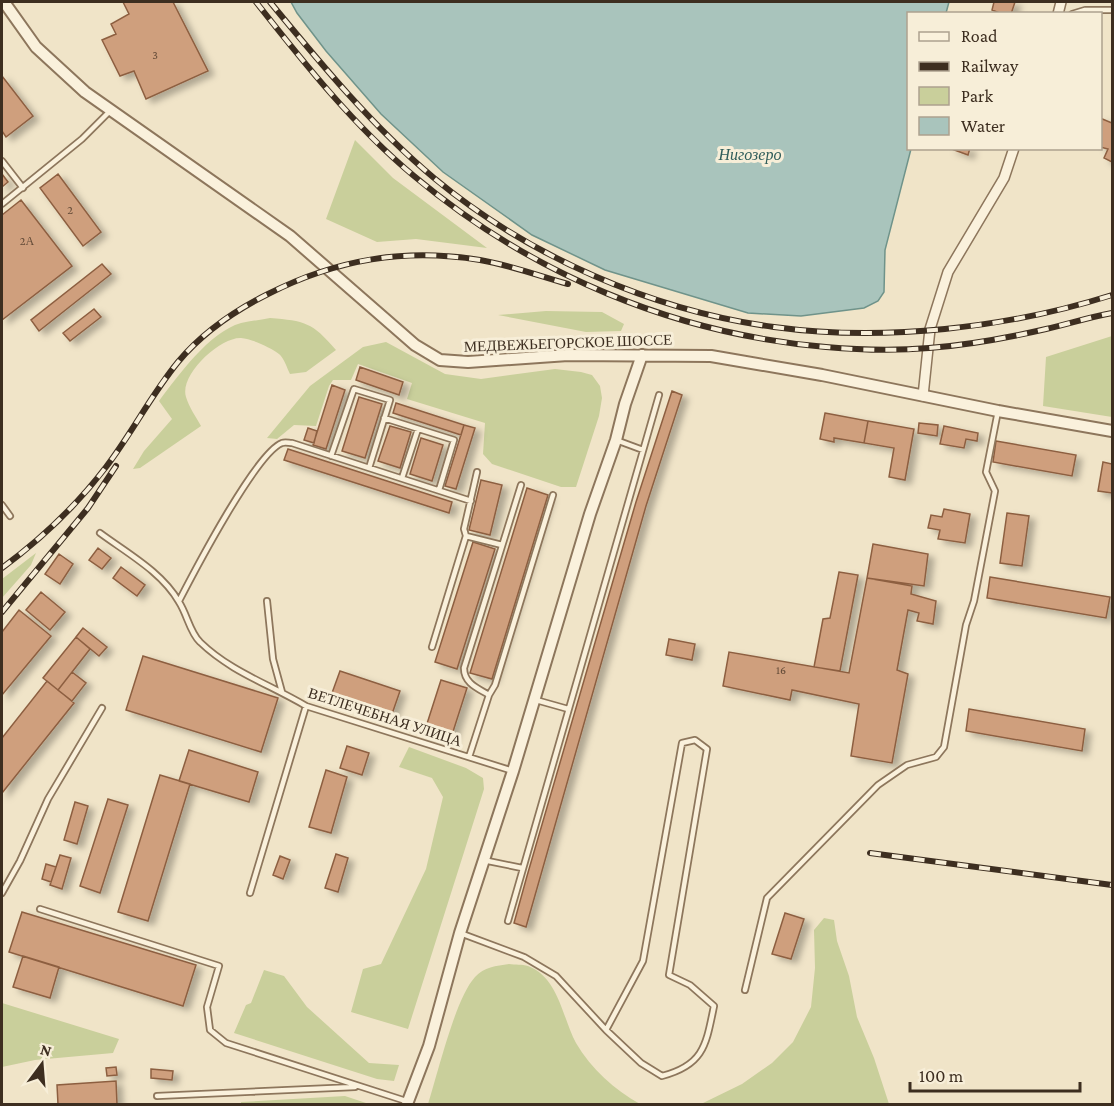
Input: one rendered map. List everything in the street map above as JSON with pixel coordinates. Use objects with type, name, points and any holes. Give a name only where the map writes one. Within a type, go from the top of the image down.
[{"type":"street","name":"МЕДВЕЖЬЕГОРСКОЕ ШОССЕ","points":[[4,2],[36,46],[110,111],[290,236],[415,345],[440,360],[468,362],[568,355],[711,356],[1113,431]]},
{"type":"street","points":[[923,396],[930,329],[948,272],[1004,178],[1013,150]]},
{"type":"street","points":[[408,1103],[429,1046],[460,933],[513,771],[533,699],[642,355]]},
{"type":"lane","points":[[1078,12],[1113,10]]},
{"type":"lane","points":[[2,204],[82,139],[110,111]]},
{"type":"lane","points":[[2,161],[23,188]]},
{"type":"lane","points":[[332,456],[354,389],[390,400],[369,468]]},
{"type":"lane","points":[[508,921],[659,395]]},
{"type":"lane","points":[[744,990],[767,898],[878,785],[908,765],[936,757],[944,747],[966,626],[974,601],[995,491],[986,472],[998,411]]},
{"type":"lane","points":[[384,418],[454,440],[439,490]]},
{"type":"lane","points":[[402,478],[418,429]]},
{"type":"lane","points":[[616,440],[643,450]]},
{"type":"lane","points":[[179,601],[204,554],[263,460],[282,443],[292,443],[471,501]]},
{"type":"lane","points":[[432,647],[466,536],[464,529],[477,472]]},
{"type":"lane","points":[[489,695],[470,684],[464,674],[464,668],[521,485]]},
{"type":"lane","points":[[469,757],[489,695],[495,685],[554,495]]},
{"type":"lane","points":[[2,505],[10,516]]},
{"type":"lane","name":"ВЕТЛЕЧЕБНАЯ УЛИЦА","points":[[100,533],[161,578],[179,601],[198,641],[236,671],[306,706],[513,771]]},
{"type":"lane","points":[[466,536],[502,545]]},
{"type":"lane","points":[[267,602],[273,659],[282,692]]},
{"type":"lane","points":[[533,699],[568,710]]},
{"type":"lane","points":[[250,893],[306,706]]},
{"type":"lane","points":[[2,893],[20,861],[48,799],[102,708]]},
{"type":"lane","points":[[460,933],[524,957],[556,976],[606,1030],[641,1063],[662,1076],[680,1072],[694,1062],[702,1052],[708,1036],[714,1006],[690,985],[669,975],[707,749],[695,740],[682,743],[643,961],[606,1030]]},
{"type":"lane","points":[[483,860],[522,868]]},
{"type":"lane","points":[[40,909],[219,966],[207,1007],[210,1030],[226,1043],[408,1103]]},
{"type":"lane","points":[[157,1096],[360,1087]]},
{"type":"green space","points":[[355,140],[393,178],[487,248],[416,239],[377,242],[326,219]]},
{"type":"green space","points":[[546,311],[602,312],[624,324],[621,331],[586,332],[498,315]]},
{"type":"green space","points":[[270,318],[292,320],[314,328],[336,350],[306,372],[290,374],[281,356],[261,344],[241,338],[232,339],[223,344],[213,350],[195,368],[185,388],[187,401],[201,426],[140,468],[133,469],[144,451],[172,419],[159,401],[195,356],[217,335],[229,328],[241,323]]},
{"type":"green space","points":[[1112,336],[1112,417],[1043,406],[1046,357]]},
{"type":"green space","points":[[386,342],[445,374],[481,379],[555,369],[592,375],[600,386],[602,398],[599,416],[576,487],[561,487],[492,464],[483,454],[485,423],[407,399],[412,383],[358,364],[351,380],[333,380],[316,426],[294,425],[277,439],[267,438],[310,386],[363,347]]},
{"type":"green space","points":[[36,553],[31,565],[2,598],[2,579]]},
{"type":"green space","points":[[409,747],[466,768],[483,778],[484,789],[408,1029],[351,1012],[363,969],[381,964],[426,869],[443,797],[432,778],[399,767]]},
{"type":"green space","points":[[824,918],[834,920],[837,941],[849,976],[857,1017],[874,1058],[889,1104],[701,1104],[742,1084],[772,1063],[793,1042],[811,1007],[815,968],[814,930]]},
{"type":"green space","points":[[509,964],[528,966],[547,979],[582,1053],[604,1078],[640,1104],[428,1104],[454,1019],[468,988],[482,971]]},
{"type":"green space","points":[[264,970],[284,976],[307,1007],[369,1063],[399,1065],[394,1081],[377,1079],[234,1033],[246,1005],[251,1003]]},
{"type":"green space","points":[[2,1003],[119,1039],[113,1053],[35,1060],[2,1067]]},
{"type":"green space","points":[[345,1096],[369,1104],[241,1104],[241,1102]]},
{"type":"water","name":"Нигозеро","points":[[291,2],[949,2],[946,12],[907,12],[907,150],[911,150],[885,250],[884,292],[878,301],[864,308],[801,316],[748,313],[605,270],[532,235],[443,172],[381,114],[326,51]]},
{"type":"building","points":[[123,2],[173,2],[208,71],[146,99],[134,71],[120,76],[102,40],[116,34],[111,24],[129,14]]},
{"type":"building","points":[[994,2],[1015,2],[1012,12],[992,10]]},
{"type":"building","points":[[2,76],[33,116],[6,137],[2,131]]},
{"type":"building","points":[[1102,119],[1112,123],[1112,162],[1104,158],[1108,149],[1102,148]]},
{"type":"building","points":[[954,150],[969,150],[968,155]]},
{"type":"building","points":[[2,174],[8,182],[2,187]]},
{"type":"building","points":[[58,174],[101,232],[83,246],[40,188]]},
{"type":"building","points":[[21,200],[72,266],[2,320],[2,215]]},
{"type":"building","points":[[102,264],[111,274],[39,331],[31,320]]},
{"type":"building","points":[[94,309],[101,317],[70,341],[63,333]]},
{"type":"building","points":[[360,367],[403,382],[399,395],[356,380]]},
{"type":"building","points":[[332,385],[345,390],[326,449],[313,445]]},
{"type":"building","points":[[672,391],[682,395],[646,506],[526,927],[514,923],[636,502]]},
{"type":"building","points":[[359,397],[382,404],[365,458],[342,451]]},
{"type":"building","points":[[396,403],[464,425],[461,435],[393,413]]},
{"type":"building","points":[[825,413],[868,421],[864,443],[834,438],[834,442],[820,439]]},
{"type":"building","points":[[868,421],[914,429],[905,480],[889,477],[894,448],[864,443]]},
{"type":"building","points":[[919,423],[938,425],[937,436],[918,433]]},
{"type":"building","points":[[464,425],[475,428],[456,489],[445,486]]},
{"type":"building","points":[[390,426],[411,432],[400,468],[378,461]]},
{"type":"building","points":[[944,426],[978,433],[977,441],[966,439],[964,448],[940,444]]},
{"type":"building","points":[[308,428],[317,431],[314,443],[304,440]]},
{"type":"building","points":[[421,438],[443,445],[432,481],[410,474]]},
{"type":"building","points":[[996,441],[1076,455],[1072,476],[993,462]]},
{"type":"building","points":[[288,449],[452,502],[449,513],[284,460]]},
{"type":"building","points":[[1103,462],[1112,464],[1112,493],[1098,491]]},
{"type":"building","points":[[481,480],[502,485],[490,535],[469,530]]},
{"type":"building","points":[[527,488],[548,495],[492,679],[470,673]]},
{"type":"building","points":[[944,509],[970,514],[965,543],[938,539],[940,530],[928,528],[931,515],[942,517]]},
{"type":"building","points":[[1007,513],[1029,516],[1022,566],[1000,563]]},
{"type":"building","points":[[473,542],[495,549],[457,669],[435,662]]},
{"type":"building","points":[[873,544],[928,554],[924,586],[867,578]]},
{"type":"building","points":[[98,548],[111,558],[102,569],[89,560]]},
{"type":"building","points":[[59,554],[73,564],[60,584],[45,574]]},
{"type":"building","points":[[121,567],[145,585],[137,596],[113,578]]},
{"type":"building","points":[[839,572],[858,575],[840,671],[814,667],[823,619],[830,618]]},
{"type":"building","points":[[990,577],[1110,597],[1106,618],[987,598]]},
{"type":"building","points":[[867,578],[912,586],[911,594],[936,601],[933,624],[917,621],[919,613],[908,610],[897,670],[908,674],[892,763],[851,756],[859,704],[792,690],[790,700],[723,686],[729,652],[849,673]]},
{"type":"building","points":[[41,592],[65,612],[50,630],[26,610]]},
{"type":"building","points":[[19,610],[51,636],[2,695],[2,632]]},
{"type":"building","points":[[83,628],[107,647],[99,656],[76,637]]},
{"type":"building","points":[[83,628],[107,647],[99,656],[76,637]]},
{"type":"building","points":[[76,637],[90,649],[58,690],[43,678]]},
{"type":"building","points":[[669,639],[695,644],[692,660],[666,655]]},
{"type":"building","points":[[143,656],[278,698],[261,752],[126,710]]},
{"type":"building","points":[[340,671],[400,691],[392,714],[332,693]]},
{"type":"building","points":[[72,672],[86,683],[72,701],[58,690]]},
{"type":"building","points":[[441,680],[467,688],[450,741],[424,733]]},
{"type":"building","points":[[47,681],[74,703],[2,793],[2,738]]},
{"type":"building","points":[[969,709],[1085,729],[1082,751],[966,731]]},
{"type":"building","points":[[347,746],[369,753],[362,775],[340,768]]},
{"type":"building","points":[[189,750],[258,772],[249,802],[179,781]]},
{"type":"building","points":[[326,770],[347,777],[331,833],[309,827]]},
{"type":"building","points":[[160,775],[190,784],[148,921],[118,912]]},
{"type":"building","points":[[108,799],[128,805],[100,893],[80,886]]},
{"type":"building","points":[[75,802],[88,806],[77,844],[64,840]]},
{"type":"building","points":[[336,854],[348,858],[338,892],[325,888]]},
{"type":"building","points":[[60,855],[71,858],[62,889],[50,885]]},
{"type":"building","points":[[280,856],[290,860],[283,879],[273,875]]},
{"type":"building","points":[[46,864],[56,867],[51,882],[42,879]]},
{"type":"building","points":[[22,912],[196,965],[183,1006],[9,952]]},
{"type":"building","points":[[785,913],[804,919],[791,959],[772,954]]},
{"type":"building","points":[[23,956],[59,967],[50,998],[13,987]]},
{"type":"building","points":[[116,1067],[117,1075],[107,1076],[106,1068]]},
{"type":"building","points":[[151,1069],[173,1071],[172,1080],[151,1078]]},
{"type":"building","points":[[116,1081],[117,1104],[58,1104],[57,1085]]},
{"type":"railway","points":[[256,2],[311,71],[350,115],[392,157],[459,211],[506,242],[556,270],[660,313],[714,329],[769,340],[826,347],[890,350],[944,347],[988,341],[1112,313]]},
{"type":"railway","points":[[270,2],[368,116],[434,178],[510,232],[594,276],[638,293],[683,308],[729,319],[774,327],[858,333],[945,329],[988,324],[1031,316],[1112,295]]},
{"type":"railway","points":[[2,568],[30,546],[83,495],[115,454],[168,375],[188,351],[220,323],[268,294],[320,272],[346,265],[372,259],[425,255],[491,262],[568,284]]},
{"type":"railway","points":[[2,612],[88,508],[116,466]]},
{"type":"railway","points":[[870,853],[1112,885]]}]
